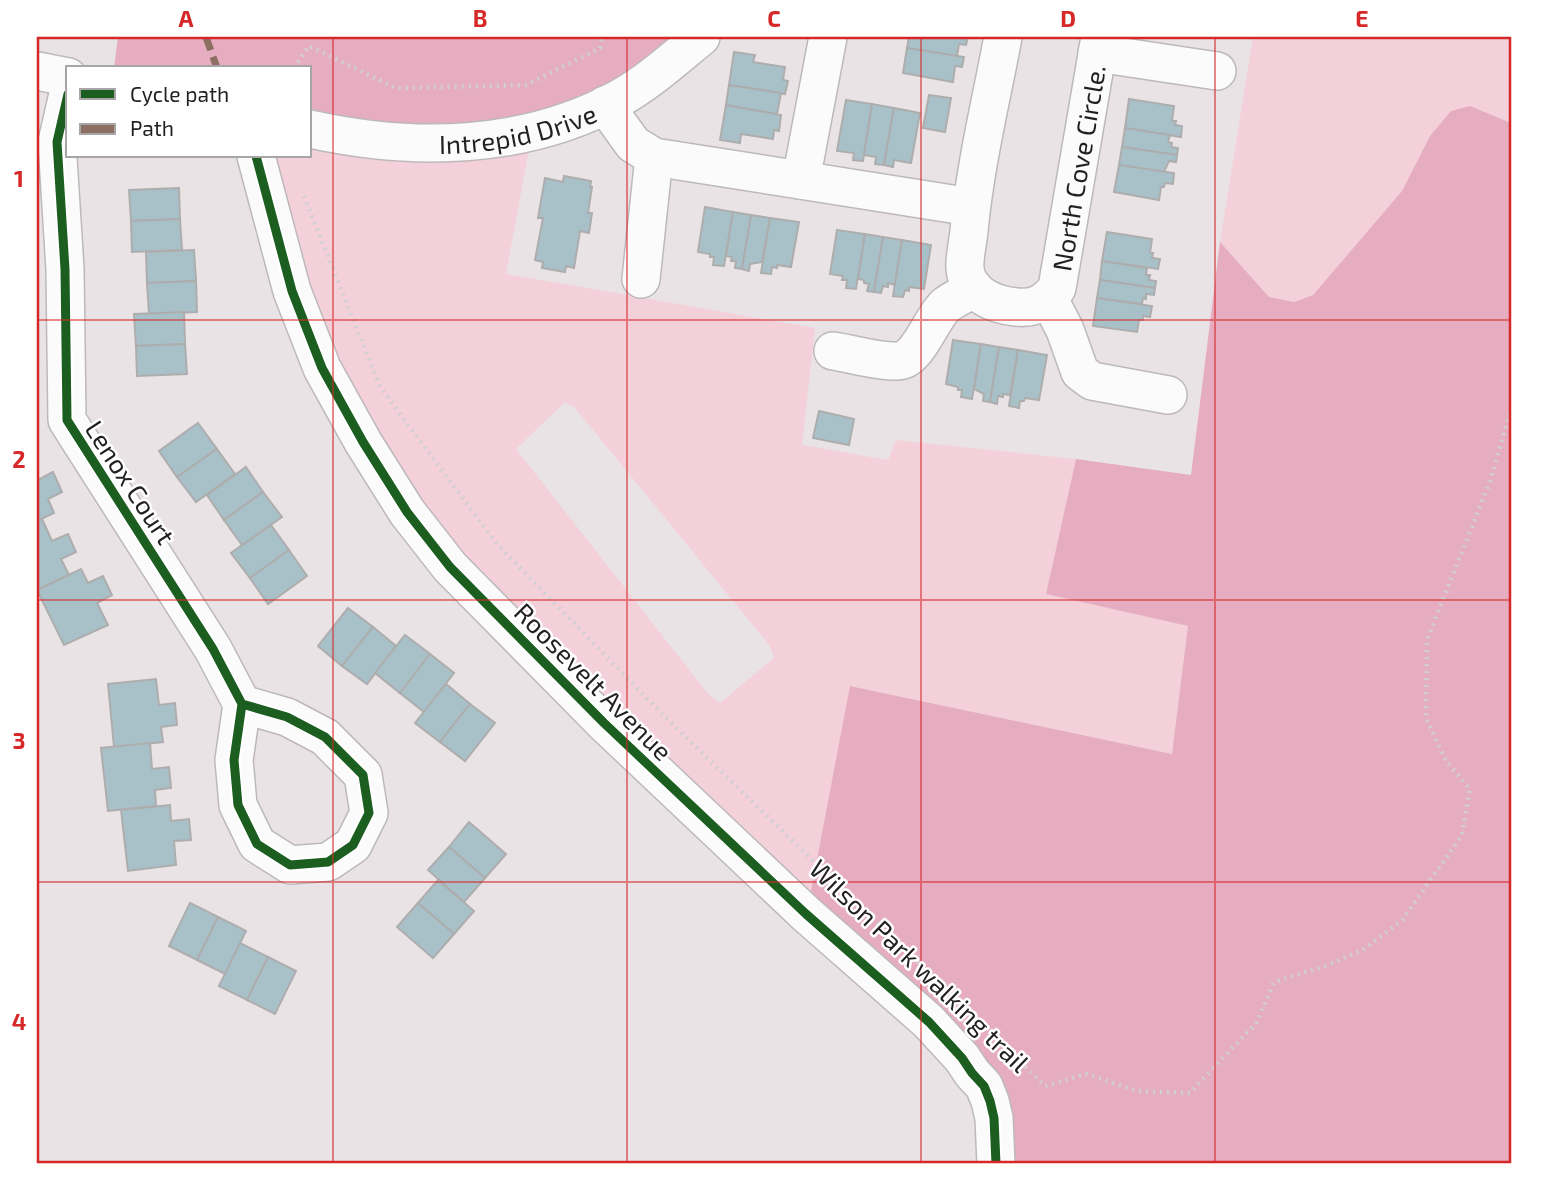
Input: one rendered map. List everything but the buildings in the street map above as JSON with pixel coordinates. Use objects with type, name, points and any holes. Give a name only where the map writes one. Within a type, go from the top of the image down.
[{"type":"street","points":[[648,78],[667,37]]},
{"type":"street","name":"Intrepid Drive","points":[[312,129],[350,138],[430,143],[474,143],[544,130],[578,118],[623,96],[664,68],[701,37]]},
{"type":"street","points":[[801,180],[828,37]]},
{"type":"street","points":[[834,351],[900,362],[910,356],[946,305],[974,288],[965,269],[971,207],[1003,37]]},
{"type":"street","points":[[1099,45],[1217,71]]},
{"type":"street","name":"North Cove Circle.","points":[[974,288],[985,299],[1007,306],[1031,308],[1049,299],[1057,288],[1099,45]]},
{"type":"street","points":[[37,71],[66,77]]},
{"type":"street","name":"Lenox Court","points":[[66,103],[57,142],[65,270],[67,420],[214,649],[242,704]]},
{"type":"street","points":[[605,105],[633,144],[654,157],[971,207]]},
{"type":"street","points":[[641,279],[654,157]]},
{"type":"street","name":"Roosevelt Avenue","points":[[257,158],[292,291],[322,368],[363,442],[407,512],[450,567],[604,723],[806,914],[929,1022],[962,1058],[984,1086],[990,1101],[994,1118],[996,1164]]},
{"type":"street","points":[[1049,299],[1065,330],[1080,372],[1093,381],[1168,395]]},
{"type":"street","points":[[242,704],[287,717],[325,737],[363,775],[369,813],[353,845],[328,862],[290,865],[257,844],[238,805],[234,760],[242,704]]},
{"type":"path","points":[[295,66],[309,46],[396,88],[526,85],[600,48],[602,37]]},
{"type":"shaded area","points":[[118,37],[701,37],[544,129],[312,129],[312,66],[114,66]]},
{"type":"shaded area","points":[[1253,37],[1511,37],[1511,123],[1470,106],[1430,136],[1402,191],[1313,295],[1294,302],[1269,297],[1220,242]]},
{"type":"shaded area","points":[[1470,106],[1511,123],[1511,1164],[994,1164],[993,1116],[808,907],[850,686],[1172,754],[1188,626],[1046,594],[1076,459],[1191,475],[1220,242],[1269,297],[1294,302],[1313,295],[1402,191],[1430,136],[1451,111]]},
{"type":"shaded area","points":[[312,129],[532,133],[506,274],[815,328],[802,445],[888,460],[896,440],[1076,459],[1046,594],[1189,626],[1172,754],[851,686],[808,907],[554,674],[331,385],[256,158],[312,158]],"holes":[[[565,402],[575,408],[770,646],[774,658],[720,703],[709,695],[516,449]]]},
{"type":"marked path","points":[[206,37],[216,66]]},
{"type":"cycle path","points":[[66,103],[57,142],[65,269],[67,420],[213,649],[242,704]]},
{"type":"cycle path","points":[[257,158],[292,291],[322,368],[363,442],[407,512],[450,567],[604,723],[806,914],[929,1022],[962,1058],[984,1086],[990,1101],[994,1118],[996,1164]]},
{"type":"cycle path","points":[[242,704],[287,717],[325,737],[363,775],[369,813],[353,845],[328,862],[290,865],[257,844],[238,805],[234,760],[242,704]]}]
